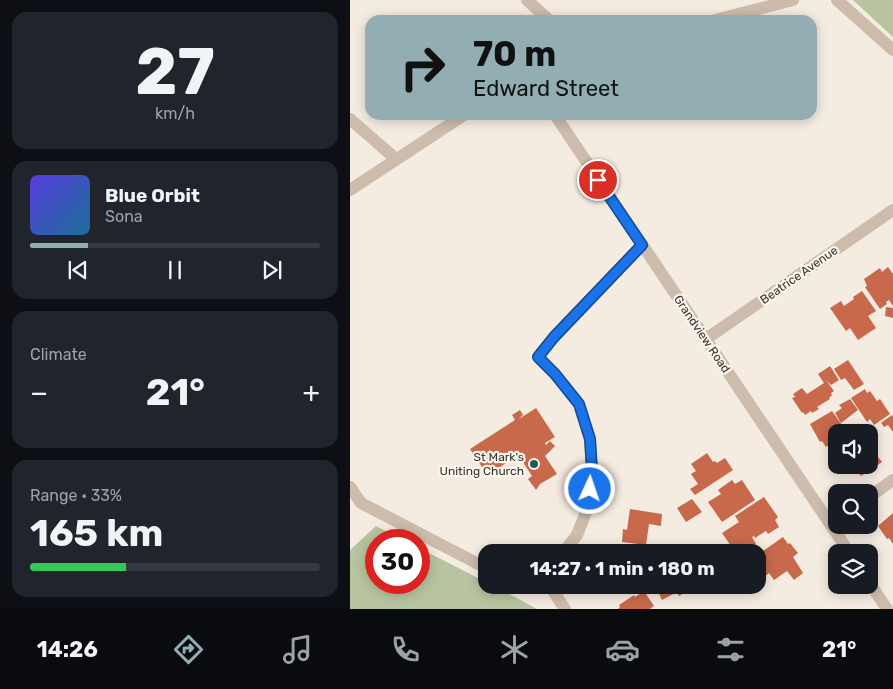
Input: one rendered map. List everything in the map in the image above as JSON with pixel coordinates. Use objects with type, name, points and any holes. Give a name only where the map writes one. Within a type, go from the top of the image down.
[{"type":"street","points":[[527,0],[544,15]]},
{"type":"street","points":[[734,15],[794,0]]},
{"type":"street","points":[[837,0],[893,50]]},
{"type":"street","points":[[350,119],[396,159]]},
{"type":"street","points":[[350,190],[456,120]]},
{"type":"street","name":"Grandview Road","points":[[558,120],[706,339],[828,514]]},
{"type":"street","name":"Beatrice Avenue","points":[[706,339],[893,210]]},
{"type":"street","points":[[570,544],[577,535],[588,507],[592,471],[590,439],[579,404],[555,374],[538,357],[554,337],[642,245]]},
{"type":"street","points":[[878,491],[893,480]]},
{"type":"street","points":[[350,487],[361,502],[478,564]]},
{"type":"street","points":[[554,594],[564,609]]},
{"type":"street","points":[[877,594],[887,609]]},
{"type":"green space","points":[[853,0],[893,0],[893,37]]},
{"type":"green space","points":[[365,536],[365,594],[430,594],[430,554],[478,578],[478,594],[510,594],[537,609],[350,609],[350,550]]},
{"type":"building","points":[[888,267],[893,274],[893,306],[889,300],[880,309],[865,287],[867,286],[864,279],[880,268],[882,272]]},
{"type":"building","points":[[862,291],[876,311],[868,316],[876,328],[858,340],[850,328],[846,331],[830,308],[841,301],[844,306]]},
{"type":"building","points":[[886,307],[893,308],[893,318],[885,316]]},
{"type":"building","points":[[848,360],[864,384],[854,390],[845,378],[841,380],[834,369]]},
{"type":"building","points":[[830,366],[839,380],[831,385],[826,380],[834,391],[831,393],[830,399],[817,407],[819,409],[805,415],[792,398],[795,397],[793,394],[802,388],[807,394],[824,383],[818,374]]},
{"type":"building","points":[[865,389],[867,393],[870,391],[877,401],[880,399],[890,414],[875,424],[870,419],[867,422],[851,398]]},
{"type":"building","points":[[850,399],[858,410],[841,423],[835,413],[842,408],[839,405]]},
{"type":"building","points":[[536,408],[555,437],[545,443],[546,445],[550,441],[555,446],[545,456],[557,474],[540,484],[536,490],[528,479],[532,476],[521,459],[517,461],[514,457],[488,476],[470,449],[515,420],[512,415],[520,410],[523,415],[519,419]]},
{"type":"building","points":[[832,411],[841,424],[828,424],[828,446],[826,447],[822,441],[820,442],[810,424]]},
{"type":"building","points":[[892,415],[893,432],[888,425],[884,427],[881,423]]},
{"type":"building","points":[[707,453],[713,462],[717,463],[725,458],[733,470],[695,495],[690,489],[698,484],[691,474],[696,471],[691,464]]},
{"type":"building","points":[[732,480],[735,484],[742,480],[755,500],[722,522],[708,502],[721,494],[718,490]]},
{"type":"building","points":[[764,497],[778,517],[775,520],[779,527],[768,534],[766,531],[755,538],[754,536],[752,537],[756,544],[730,544],[722,533],[739,522],[735,516]]},
{"type":"building","points":[[692,499],[702,512],[686,522],[677,508]]},
{"type":"building","points":[[630,509],[662,514],[661,526],[649,524],[646,544],[622,542],[623,529],[627,530]]},
{"type":"building","points":[[893,513],[893,544],[889,538],[887,539],[878,526]]},
{"type":"building","points":[[783,537],[798,553],[793,557],[803,573],[794,580],[787,571],[774,580],[769,573],[766,576],[766,549]]},
{"type":"building","points":[[640,594],[646,594],[654,606],[650,609],[618,609],[619,605],[634,595],[635,597]]},
{"type":"building","points":[[659,594],[673,594],[662,600]]},
{"type":"place","name":"St Mark's Uniting Church","points":[[534,464]]},
{"type":"route","points":[[590,489],[592,471],[590,439],[579,404],[555,374],[538,357],[554,337],[642,245],[598,180]]}]
